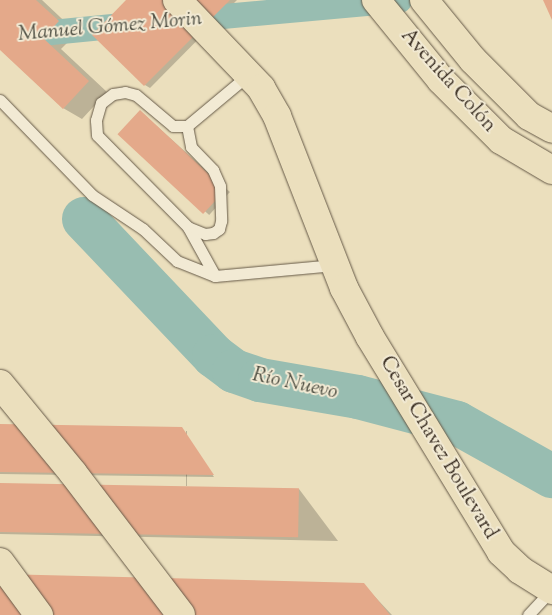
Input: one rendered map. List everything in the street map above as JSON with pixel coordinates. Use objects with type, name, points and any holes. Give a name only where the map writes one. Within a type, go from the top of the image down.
[{"type":"main road","name":"Cesar Chavez Boulevard","points":[[177,0],[260,88],[277,116],[340,276],[370,337],[501,552],[520,570],[552,590]]},
{"type":"main road","name":"Avenida Colón","points":[[376,0],[441,80],[501,140],[552,170]]},
{"type":"main road","name":"Avenida Colón","points":[[424,0],[473,60],[529,116],[552,129]]},
{"type":"main road","points":[[0,384],[73,473],[181,615]]},
{"type":"main road","points":[[0,562],[39,615]]},
{"type":"lane","points":[[215,276],[188,227],[97,135],[96,120],[102,103],[113,94],[126,92],[136,95],[173,126],[187,126],[248,74]]},
{"type":"lane","points":[[0,100],[92,196],[143,229],[178,261],[215,276],[340,276]]},
{"type":"lane","points":[[187,126],[191,147],[213,170],[220,186],[221,221],[219,229],[213,233],[205,234],[188,227]]},
{"type":"lane","points":[[528,615],[552,590]]},
{"type":"building","points":[[0,0],[36,0],[59,21],[43,38],[89,81],[63,109],[0,50]]},
{"type":"building","points":[[126,0],[230,0],[144,86],[92,35]]},
{"type":"building","points":[[543,0],[552,0],[552,20]]},
{"type":"building","points":[[140,110],[226,190],[203,214],[117,134]]},
{"type":"building","points":[[0,424],[182,427],[214,475],[0,472]]},
{"type":"building","points":[[0,483],[299,488],[298,537],[0,532]]},
{"type":"building","points":[[0,574],[364,583],[390,615],[0,615]]},
{"type":"waterway","name":"Manuel Gómez Morin","points":[[179,20],[399,0]]},
{"type":"waterway","name":"Manuel Gómez Morin","points":[[0,37],[132,24]]},
{"type":"waterway","name":"Río Nuevo","points":[[84,219],[214,356],[234,371],[260,380],[358,397],[457,423],[552,476]]}]
